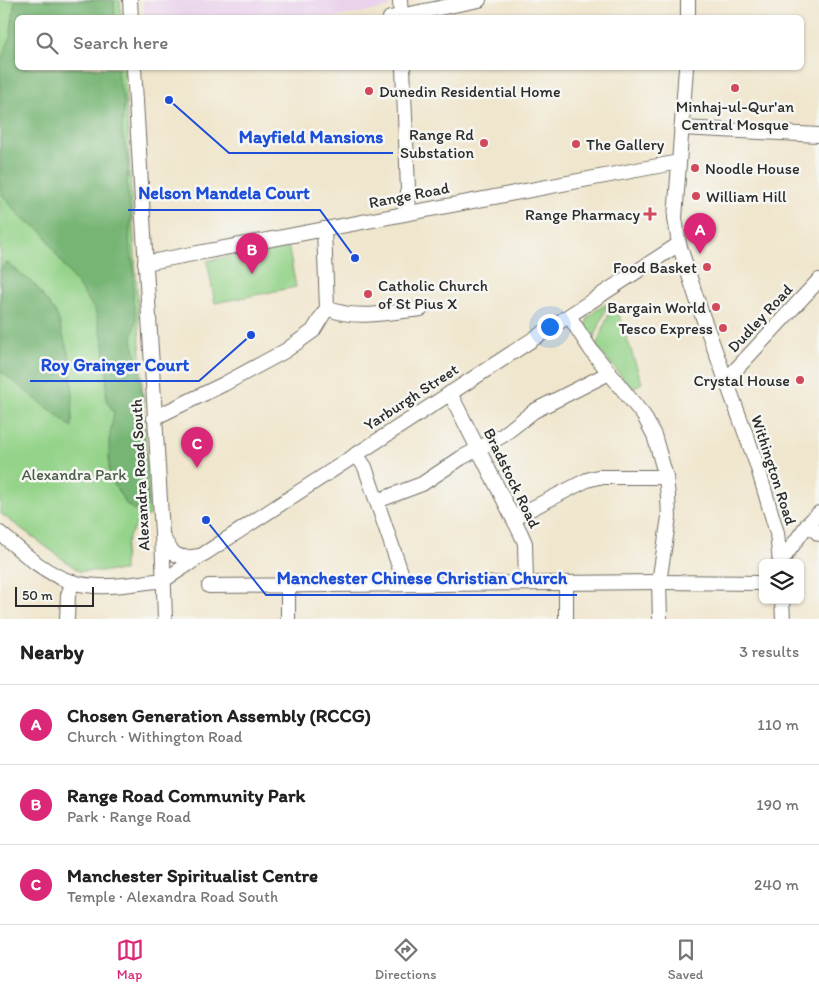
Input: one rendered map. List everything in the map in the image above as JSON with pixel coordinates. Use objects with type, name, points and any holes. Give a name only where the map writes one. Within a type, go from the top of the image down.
[{"type":"street","points":[[130,0],[131,15]]},
{"type":"street","points":[[397,15],[400,0]]},
{"type":"street","points":[[407,15],[479,0]]},
{"type":"street","points":[[688,0],[688,15]]},
{"type":"street","name":"Alexandra Road South","points":[[134,70],[162,537],[165,619]]},
{"type":"street","points":[[403,70],[409,213]]},
{"type":"street","name":"Withington Road","points":[[686,70],[675,218],[679,244],[701,312],[757,465],[777,533],[780,559]]},
{"type":"street","points":[[681,128],[819,135]]},
{"type":"street","name":"Range Road","points":[[145,263],[679,162]]},
{"type":"street","points":[[154,418],[224,384],[285,351],[313,331],[327,308],[324,229]]},
{"type":"street","name":"Yarburgh Street","points":[[164,580],[679,244]]},
{"type":"street","name":"Dudley Road","points":[[726,380],[819,280]]},
{"type":"street","points":[[327,308],[339,314],[357,316],[420,309]]},
{"type":"street","points":[[569,316],[591,350],[644,416],[654,435],[666,477],[669,517],[660,582],[660,619]]},
{"type":"street","points":[[377,501],[422,484],[502,436],[534,411],[609,373]]},
{"type":"street","name":"Bradstock Road","points":[[450,393],[525,543],[526,583]]},
{"type":"street","points":[[356,454],[365,467],[405,584]]},
{"type":"street","points":[[513,518],[587,480],[598,477],[666,477]]},
{"type":"street","points":[[783,559],[808,524],[819,513]]},
{"type":"street","points":[[808,524],[819,534]]},
{"type":"street","points":[[0,532],[42,566],[73,582],[103,585],[164,580]]},
{"type":"street","points":[[162,537],[176,556],[183,558],[202,555]]},
{"type":"street","points":[[67,619],[68,595],[73,582]]},
{"type":"street","points":[[209,586],[660,582],[759,583]]},
{"type":"street","points":[[566,583],[566,619]]},
{"type":"street","points":[[288,586],[288,619]]},
{"type":"street","points":[[782,604],[783,619]]},
{"type":"shaded area","points":[[143,0],[391,0],[388,8],[348,15],[144,15]]},
{"type":"green space","name":"Alexandra Park","points":[[0,0],[120,0],[121,15],[15,15],[15,70],[124,70],[150,514],[136,526],[128,538],[124,571],[79,571],[0,513]]},
{"type":"green space","points":[[15,0],[114,0],[115,15],[15,15],[15,70],[118,70],[124,102],[122,132],[128,161],[127,186],[131,218],[129,241],[134,269],[133,300],[136,319],[132,340],[139,368],[142,401],[141,423],[144,444],[141,464],[147,492],[146,507],[134,510],[126,504],[109,476],[109,440],[114,413],[106,400],[107,375],[104,344],[95,310],[43,232],[21,217],[0,192],[0,63],[10,38]]},
{"type":"green space","points":[[288,245],[296,287],[215,303],[207,261]]},
{"type":"green space","points":[[6,262],[35,285],[57,315],[70,359],[73,395],[72,427],[0,371],[0,270]]},
{"type":"green space","points":[[608,303],[593,342],[587,327],[588,318]]},
{"type":"green space","points":[[617,309],[642,383],[632,389],[596,346],[609,313]]},
{"type":"place","name":"Minhaj-ul-Qur'an Central Mosque","points":[[735,88]]},
{"type":"place","name":"Dunedin Residential Home","points":[[369,91]]},
{"type":"place","name":"Mayfield Mansions","points":[[169,100]]},
{"type":"place","name":"Range Rd Substation","points":[[484,143]]},
{"type":"place","name":"The Gallery","points":[[576,144]]},
{"type":"place","name":"Noodle House","points":[[695,168]]},
{"type":"place","name":"William Hill","points":[[696,196]]},
{"type":"place","name":"Range Pharmacy","points":[[650,214]]},
{"type":"place","name":"Chosen Generation Assembly (RCCG)","points":[[700,254]]},
{"type":"place","name":"Nelson Mandela Court","points":[[355,258]]},
{"type":"place","name":"Food Basket","points":[[707,267]]},
{"type":"place","name":"Range Road Community Park","points":[[252,274]]},
{"type":"place","name":"Catholic Church of St Pius X","points":[[368,294]]},
{"type":"place","name":"Bargain World","points":[[716,307]]},
{"type":"place","name":"Tesco Express","points":[[723,328]]},
{"type":"place","name":"Roy Grainger Court","points":[[251,335]]},
{"type":"place","name":"Crystal House","points":[[800,380]]},
{"type":"place","name":"Manchester Spiritualist Centre","points":[[197,468]]},
{"type":"place","name":"Manchester Chinese Christian Church","points":[[206,520]]}]
